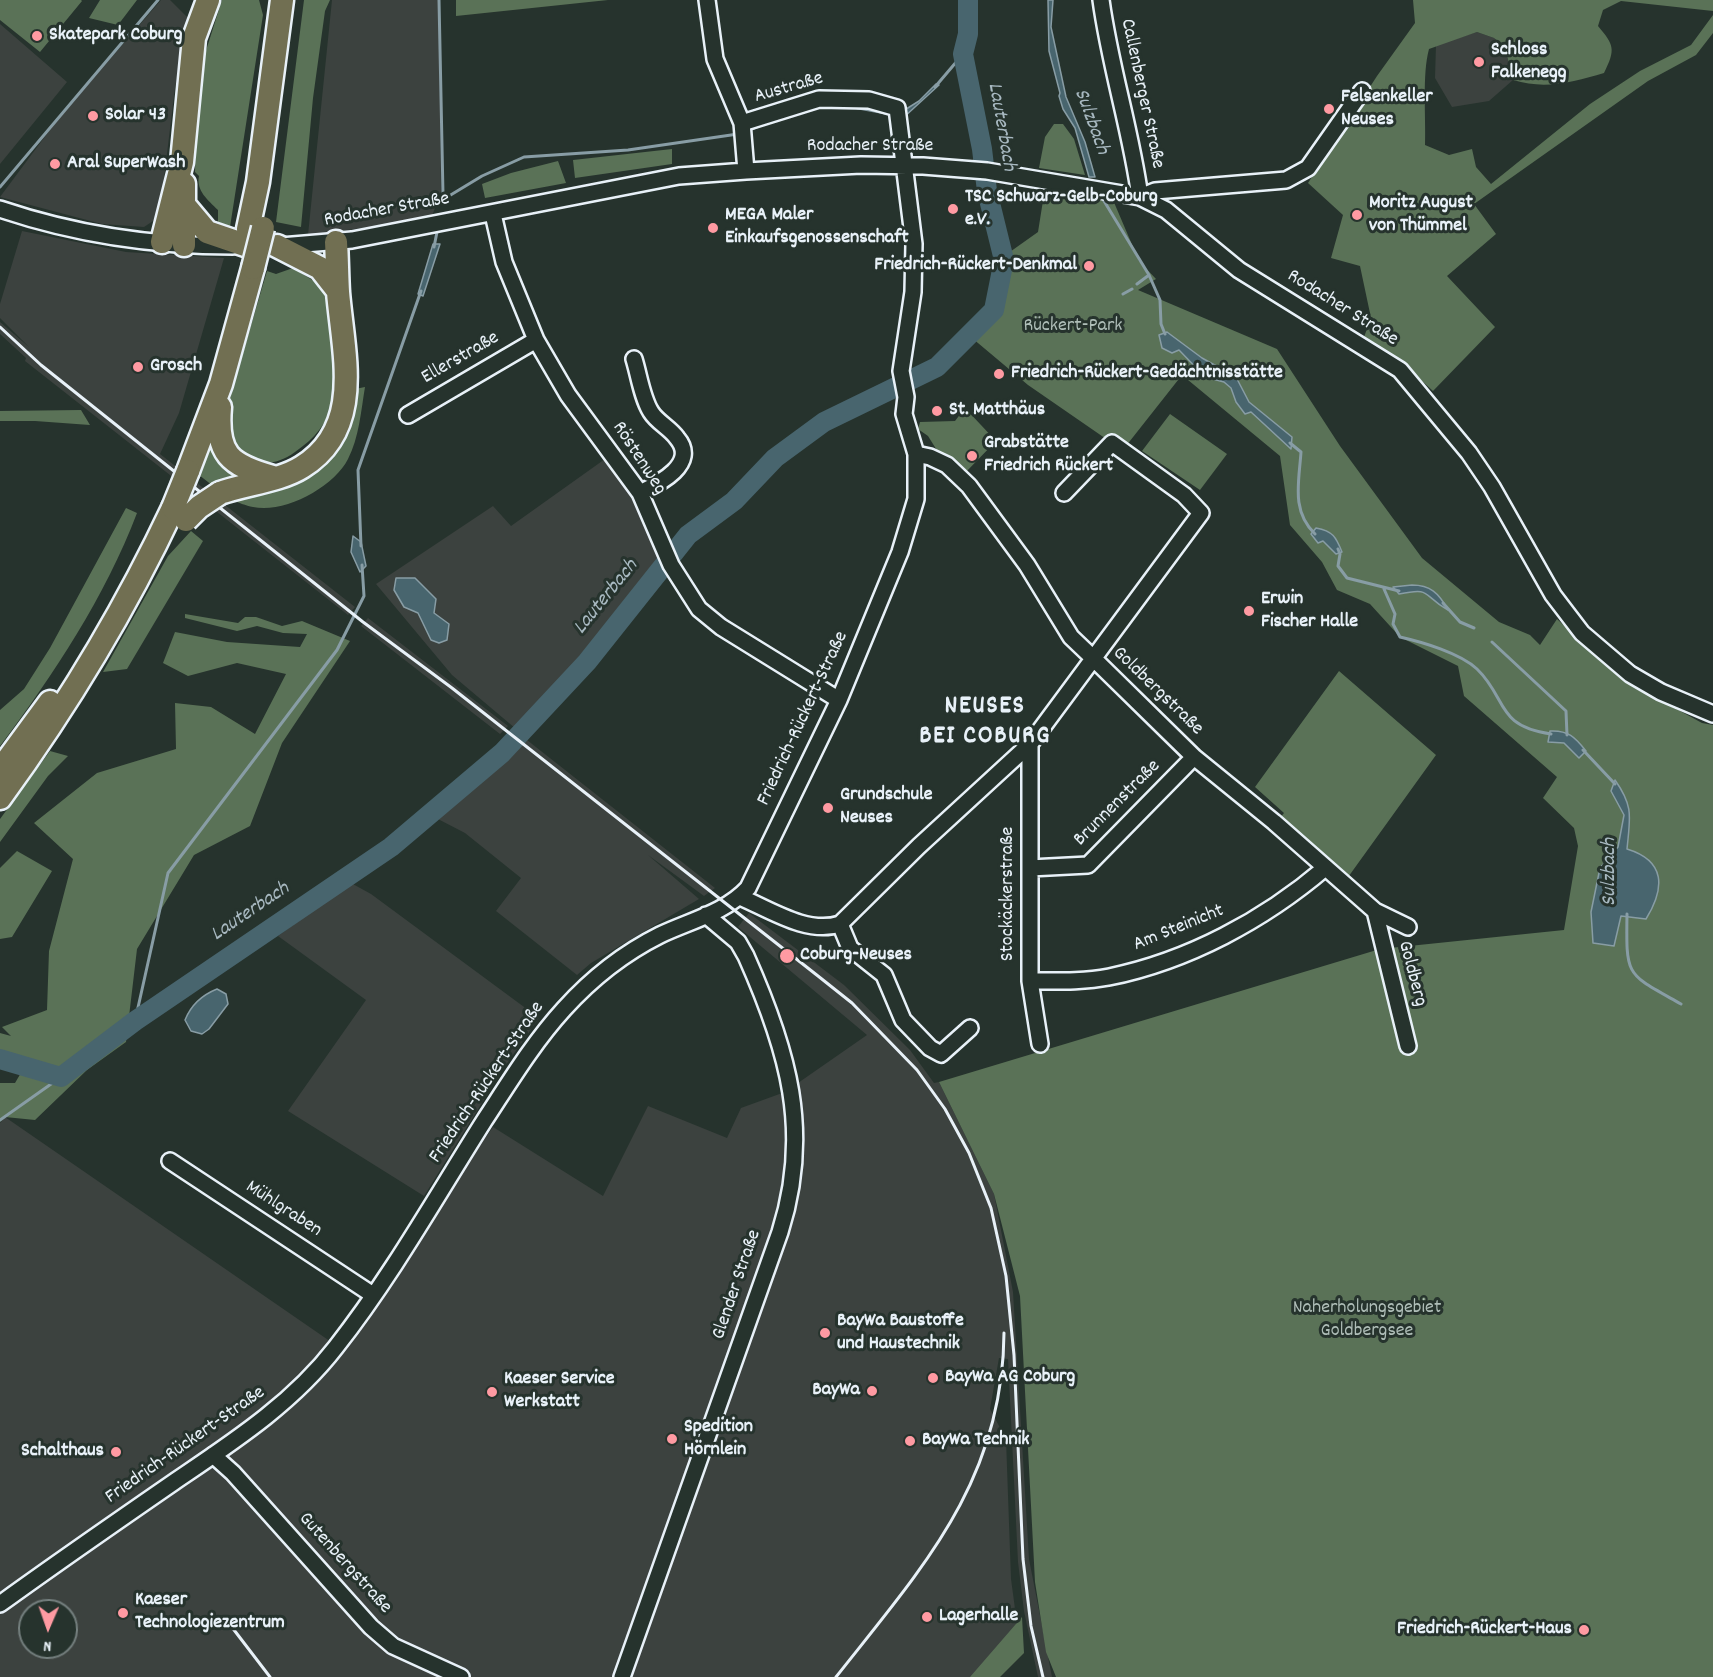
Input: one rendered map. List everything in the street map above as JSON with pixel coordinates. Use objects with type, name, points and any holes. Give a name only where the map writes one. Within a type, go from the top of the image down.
[{"type":"highway","points":[[173,243],[194,38],[208,0]]},
{"type":"highway","points":[[191,68],[217,0]]},
{"type":"highway","points":[[269,96],[271,0]]},
{"type":"highway","points":[[0,798],[46,735],[129,597],[174,509],[203,392],[250,248],[282,0]]},
{"type":"highway","points":[[273,477],[239,466],[224,450],[219,422],[221,384],[250,248],[297,0]]},
{"type":"highway","points":[[173,243],[186,207],[182,162]]},
{"type":"highway","points":[[186,207],[207,232],[250,248]]},
{"type":"highway","points":[[0,770],[53,699],[96,630],[125,577],[174,509],[199,507],[220,493],[291,473],[319,454],[340,424],[346,384],[336,242]]},
{"type":"highway","points":[[277,246],[320,268],[338,291]]},
{"type":"highway","points":[[183,466],[221,384]]},
{"type":"street","name":"Austraße","points":[[707,0],[715,59],[743,129],[746,171]]},
{"type":"street","name":"Callenberger Straße","points":[[1101,0],[1140,196]]},
{"type":"street","points":[[1140,196],[1155,191],[1286,180],[1304,172],[1362,91]]},
{"type":"street","name":"Austraße","points":[[743,129],[819,99],[869,100],[898,115],[906,165]]},
{"type":"street","name":"Rodacher Straße","points":[[0,209],[87,232],[173,243],[250,248],[336,242],[679,176],[746,171],[906,165],[983,170],[1140,196],[1174,216],[1239,270],[1400,370],[1469,453],[1566,614],[1605,655],[1630,674],[1661,692],[1713,714]]},
{"type":"street","name":"Friedrich-Rückert-Straße","points":[[0,1604],[275,1411],[309,1379],[337,1346],[373,1295],[511,1079],[561,1012],[586,985],[620,958],[659,936],[740,897],[748,888],[839,700],[912,518],[916,499],[916,454],[904,414],[906,397],[902,379],[914,283],[914,244],[906,165]]},
{"type":"street","name":"Röstenweg","points":[[493,213],[504,262],[536,340],[567,395],[640,493],[670,561],[699,609],[721,627],[839,700]]},
{"type":"street","name":"Ellerstraße","points":[[408,415],[536,340]]},
{"type":"street","points":[[634,359],[650,412],[679,440],[683,453],[681,462],[673,475],[640,493]]},
{"type":"street","points":[[740,897],[804,924],[823,928],[840,924],[919,846],[1030,744],[1201,513],[1184,495],[1112,443],[1064,494]]},
{"type":"street","name":"Goldbergstraße","points":[[916,454],[930,457],[947,465],[969,486],[1027,565],[1071,637],[1194,757],[1259,809],[1374,911],[1408,927]]},
{"type":"street","name":"Stockäckerstraße","points":[[1030,744],[1030,981],[1040,1044]]},
{"type":"street","name":"Brunnenstraße","points":[[1030,868],[1088,865],[1194,757]]},
{"type":"street","name":"Am Steinicht","points":[[1030,981],[1109,977],[1154,964],[1204,945],[1272,909],[1325,867]]},
{"type":"street","name":"Goldberg","points":[[1374,911],[1408,1046]]},
{"type":"street","name":"Glender Straße","points":[[622,1677],[780,1232],[794,1178],[796,1117],[783,1053],[746,956],[738,942],[706,915]]},
{"type":"street","points":[[840,924],[850,948],[885,975],[903,1020],[930,1048],[941,1054],[970,1028]]},
{"type":"street","name":"Mühlgraben","points":[[170,1161],[373,1295]]},
{"type":"street","name":"Gutenbergstraße","points":[[213,1455],[233,1473],[371,1627],[393,1646],[461,1677]]},
{"type":"shaded area","points":[[161,0],[170,0],[188,18],[175,88],[160,211],[153,221],[144,227],[102,224],[0,197],[55,123]]},
{"type":"shaded area","points":[[332,0],[439,0],[441,191],[431,219],[308,235]]},
{"type":"shaded area","points":[[0,24],[67,82],[0,164]]},
{"type":"shaded area","points":[[1477,32],[1494,38],[1505,47],[1513,80],[1489,101],[1452,107],[1435,78],[1436,45]]},
{"type":"shaded area","points":[[22,231],[126,252],[224,258],[179,413],[160,454],[355,607],[348,615],[25,361],[26,358],[0,334],[0,322],[29,347],[0,318],[0,304]]},
{"type":"shaded area","points":[[605,459],[626,487],[669,575],[628,625],[522,734],[452,675],[376,584],[493,506],[511,526]]},
{"type":"shaded area","points":[[368,618],[508,726],[500,734],[361,626]]},
{"type":"shaded area","points":[[527,740],[715,888],[704,896],[648,855],[699,899],[591,963],[577,975],[496,911],[521,878],[465,833],[436,818],[516,745]]},
{"type":"shaded area","points":[[351,883],[371,894],[539,1018],[503,1069],[424,1196],[288,1111],[366,1000],[278,936]]},
{"type":"shaded area","points":[[749,913],[844,985],[910,1050],[934,1083],[939,1082],[994,1194],[1013,1292],[1029,1559],[1052,1677],[1038,1677],[1024,1611],[1018,1562],[1008,1359],[999,1358],[990,1409],[1006,1439],[1011,1579],[1020,1646],[990,1677],[0,1677],[0,1123],[5,1117],[337,1346],[493,1127],[603,1196],[648,1106],[727,1138],[741,1108],[785,1092],[867,1035],[738,927]]},
{"type":"green space","name":"Skatepark Coburg","points":[[0,0],[82,1],[40,52],[0,20]]},
{"type":"green space","points":[[100,0],[137,0],[118,25],[89,18]]},
{"type":"green space","points":[[222,0],[259,0],[263,15],[230,227],[218,222],[218,210],[201,191],[199,176],[195,172],[196,125],[203,60]]},
{"type":"green space","points":[[304,0],[330,0],[325,11],[313,98],[301,227],[276,222]]},
{"type":"green space","points":[[456,0],[608,0],[456,16]]},
{"type":"green space","points":[[1413,0],[1713,0],[1713,11],[1621,1],[1603,10],[1598,26],[1612,48],[1608,65],[1604,73],[1570,82],[1548,85],[1513,80],[1505,47],[1494,38],[1477,32],[1429,49],[1425,83],[1425,145],[1449,155],[1472,149],[1476,167],[1491,184],[1590,104],[1640,71],[1691,45],[1713,15],[1713,33],[1696,55],[1648,81],[1474,204],[1496,234],[1447,276],[1495,327],[1433,391],[1399,360],[1364,337],[1371,318],[1360,266],[1331,258],[1343,215],[1308,183],[1377,76],[1415,23]]},
{"type":"green space","points":[[1054,124],[1063,124],[1074,139],[1085,175],[1039,168],[1045,137]]},
{"type":"green space","points":[[672,149],[672,164],[575,178],[573,160]]},
{"type":"green space","points":[[558,161],[566,183],[485,198],[482,184],[511,173]]},
{"type":"green space","name":"Naherholungsgebiet Goldbergsee","points":[[1045,188],[1113,200],[1139,261],[1156,279],[1138,290],[1277,349],[1340,446],[1422,558],[1499,622],[1530,635],[1540,645],[1557,619],[1620,678],[1702,723],[1713,725],[1713,1677],[1056,1677],[1046,1652],[1035,1582],[1020,1296],[994,1194],[939,1082],[1380,949],[1564,930],[1578,846],[1574,828],[1543,798],[1557,777],[1464,696],[1458,666],[1400,637],[1370,604],[1337,590],[1322,562],[1290,525],[1280,456],[1182,375],[1126,446],[1112,443],[1028,385],[972,338],[1001,308],[1007,254],[1038,232]]},
{"type":"green space","points":[[293,268],[325,288],[333,347],[334,394],[327,419],[309,441],[286,458],[269,463],[252,461],[227,449],[228,404],[267,271],[276,274]]},
{"type":"green space","points":[[365,387],[352,451],[332,479],[307,496],[279,506],[253,507],[231,500],[294,484],[320,468],[339,446],[345,433],[355,389]]},
{"type":"green space","points":[[965,408],[996,441],[964,474],[938,452],[928,436],[918,429],[920,422],[955,421]]},
{"type":"green space","points":[[81,410],[90,425],[0,421],[0,411]]},
{"type":"green space","points":[[1170,414],[1227,454],[1200,490],[1142,451]]},
{"type":"green space","points":[[214,441],[246,477],[217,489],[199,475]]},
{"type":"green space","points":[[126,508],[137,513],[110,575],[59,663],[0,746],[0,710],[24,689],[50,648]]},
{"type":"green space","points":[[191,531],[203,541],[127,669],[103,672],[168,556]]},
{"type":"green space","points":[[185,614],[238,623],[245,617],[256,617],[282,626],[302,621],[350,641],[282,743],[250,826],[194,855],[137,949],[126,1042],[87,1070],[35,1120],[5,1117],[0,1122],[0,1083],[15,1083],[22,1071],[0,1060],[0,1033],[11,1036],[2,1027],[47,1010],[49,951],[73,859],[34,823],[97,773],[176,749],[175,703],[211,707],[255,734],[286,674],[237,663],[188,676],[163,663],[175,632],[227,642],[300,647],[307,634],[283,633],[257,626],[237,631],[185,618]]},
{"type":"green space","points":[[1339,671],[1436,755],[1346,880],[1279,819],[1284,813],[1255,787]]},
{"type":"green space","points":[[50,751],[68,756],[48,776],[0,842],[0,819]]},
{"type":"green space","points":[[17,851],[52,871],[12,937],[0,939],[0,868]]},
{"type":"green space","points":[[1022,1617],[1024,1653],[1000,1677],[970,1677]]},
{"type":"water","points":[[1048,0],[1053,0],[1051,27],[1066,97],[1085,142],[1095,177],[1089,177],[1075,128],[1063,109],[1059,96],[1049,51]]},
{"type":"water","points":[[936,84],[939,85],[903,118],[903,111],[919,101]]},
{"type":"water","points":[[982,180],[989,181],[997,214],[990,218]]},
{"type":"water","points":[[433,244],[440,244],[423,296],[418,294]]},
{"type":"water","points":[[1167,332],[1202,358],[1236,377],[1249,402],[1292,437],[1291,449],[1251,412],[1245,414],[1236,402],[1231,388],[1224,382],[1205,377],[1179,350],[1172,353],[1162,348],[1159,335]]},
{"type":"water","points":[[937,363],[944,366],[912,384],[910,376]]},
{"type":"water","points":[[1316,528],[1333,536],[1342,552],[1336,554],[1323,541],[1318,543],[1311,534]]},
{"type":"water","points":[[353,536],[361,542],[366,566],[360,572],[351,552]]},
{"type":"water","points":[[396,578],[415,578],[436,599],[434,613],[449,624],[447,640],[439,643],[431,640],[418,613],[404,607],[394,590]]},
{"type":"water","points":[[1412,585],[1429,588],[1441,599],[1448,610],[1422,592],[1399,594],[1393,587]]},
{"type":"water","points":[[1550,731],[1571,735],[1586,751],[1579,758],[1564,743],[1548,742]]},
{"type":"water","points":[[1615,780],[1628,805],[1627,849],[1640,854],[1649,861],[1655,868],[1659,886],[1657,897],[1646,919],[1621,916],[1614,946],[1593,943],[1591,912],[1600,868],[1618,847],[1624,815],[1611,791]]},
{"type":"water","points":[[217,989],[226,994],[228,1004],[209,1029],[202,1034],[191,1031],[185,1020],[190,1010],[202,997]]},
{"type":"waterway","points":[[0,187],[158,0]]},
{"type":"waterway","points":[[439,0],[443,194]]},
{"type":"waterway","name":"Lauterbach","points":[[0,1059],[61,1077],[135,1021],[391,847],[502,753],[587,662],[688,535],[734,501],[775,458],[824,422],[937,367],[994,310],[1004,260],[987,191],[982,149],[963,54],[968,34],[968,0]]},
{"type":"waterway","points":[[935,87],[963,54]]},
{"type":"waterway","points":[[853,107],[891,114]]},
{"type":"waterway","points":[[747,131],[768,122]]},
{"type":"waterway","points":[[444,199],[482,176],[524,157],[628,150],[738,134]]},
{"type":"waterway","name":"Sulzbach","points":[[1101,196],[1149,275],[1160,300],[1161,324],[1165,334]]},
{"type":"waterway","points":[[434,247],[438,227]]},
{"type":"waterway","points":[[1137,284],[1149,275]]},
{"type":"waterway","points":[[1123,294],[1132,289]]},
{"type":"waterway","points":[[361,546],[358,470],[421,291]]},
{"type":"waterway","name":"Sulzbach","points":[[1290,443],[1301,452],[1299,506],[1307,525],[1315,534]]},
{"type":"waterway","name":"Sulzbach","points":[[1338,549],[1340,554],[1338,566],[1347,578],[1399,591]]},
{"type":"waterway","points":[[135,1021],[168,873],[337,650],[364,596],[362,565]]},
{"type":"waterway","name":"Sulzbach","points":[[1384,589],[1395,614],[1393,624],[1400,637],[1440,649],[1470,663],[1487,680],[1511,718],[1520,725],[1551,734]]},
{"type":"waterway","name":"Sulzbach","points":[[1443,603],[1460,622],[1474,628]]},
{"type":"waterway","name":"Sulzbach","points":[[1492,642],[1566,711],[1567,735]]},
{"type":"waterway","name":"Sulzbach","points":[[1583,750],[1615,784]]},
{"type":"waterway","name":"Sulzbach","points":[[1627,914],[1627,951],[1633,971],[1649,986],[1681,1004]]},
{"type":"waterway","points":[[0,1120],[61,1077]]},
{"type":"railway","points":[[0,327],[41,365],[363,622],[452,688],[852,1003],[917,1070],[945,1109],[969,1153],[991,1208],[1006,1276],[1014,1355],[1023,1559],[1031,1626],[1043,1677]]},
{"type":"railway","points":[[836,1677],[927,1559],[952,1520],[973,1478],[989,1434],[1000,1386],[1004,1333]]},
{"type":"railway","points":[[231,1626],[270,1677]]},
{"type":"place","name":"Skatepark Coburg","points":[[37,36]]},
{"type":"place","name":"Schloss Falkenegg","points":[[1479,62]]},
{"type":"place","name":"Felsenkeller Neuses","points":[[1329,109]]},
{"type":"place","name":"Solar 43","points":[[93,116]]},
{"type":"place","name":"Aral SuperWash","points":[[55,164]]},
{"type":"place","name":"TSC Schwarz-Gelb-Coburg e.V.","points":[[953,209]]},
{"type":"place","name":"Moritz August von Thümmel","points":[[1357,215]]},
{"type":"place","name":"MEGA Maler Einkaufsgenossenschaft","points":[[713,228]]},
{"type":"place","name":"Friedrich-Rückert-Denkmal","points":[[1089,266]]},
{"type":"place","name":"Grosch","points":[[138,367]]},
{"type":"place","name":"Friedrich-Rückert-Gedächtnisstätte","points":[[999,374]]},
{"type":"place","name":"St. Matthäus","points":[[937,411]]},
{"type":"place","name":"Grabstätte Friedrich Rückert","points":[[972,456]]},
{"type":"place","name":"Erwin Fischer Halle","points":[[1249,611]]},
{"type":"place","name":"Grundschule Neuses","points":[[828,808]]},
{"type":"place","name":"Coburg-Neuses","points":[[787,956]]},
{"type":"place","name":"BayWa Baustoffe und Haustechnik","points":[[825,1333]]},
{"type":"place","name":"BayWa AG Coburg","points":[[933,1378]]},
{"type":"place","name":"BayWa","points":[[872,1391]]},
{"type":"place","name":"Kaeser Service Werkstatt","points":[[492,1392]]},
{"type":"place","name":"Spedition Hörnlein","points":[[672,1439]]},
{"type":"place","name":"BayWa Technik","points":[[910,1441]]},
{"type":"place","name":"Schalthaus","points":[[116,1452]]},
{"type":"place","name":"Kaeser Technologiezentrum","points":[[123,1613]]},
{"type":"place","name":"Lagerhalle","points":[[927,1617]]},
{"type":"place","name":"Friedrich-Rückert-Haus","points":[[1584,1630]]},
{"type":"district","name":"NEUSES BEI COBURG","points":[[985,723]]},
{"type":"park label","name":"Rückert-Park","points":[[1073,327]]}]
